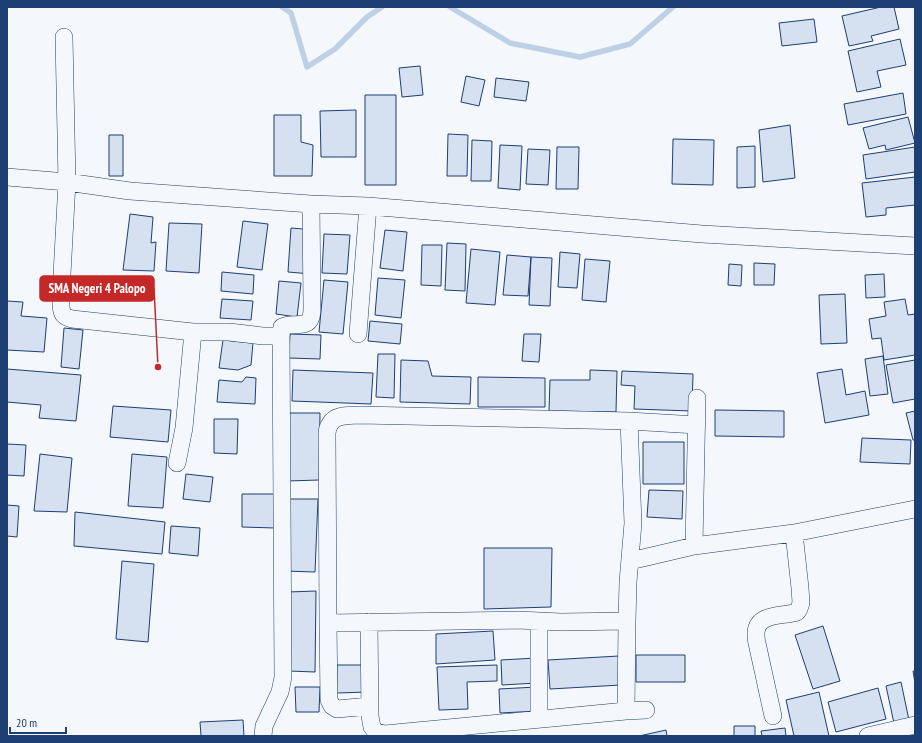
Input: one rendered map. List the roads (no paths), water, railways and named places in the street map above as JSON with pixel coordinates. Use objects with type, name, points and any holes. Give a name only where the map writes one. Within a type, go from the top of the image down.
[{"type":"street","points":[[64,37],[67,182],[61,293],[61,307],[63,314],[72,319],[193,332],[229,332],[263,336],[281,336]]},
{"type":"street","points":[[7,177],[67,182],[130,191],[311,204],[368,206],[702,234],[915,246]]},
{"type":"street","points":[[263,736],[264,726],[280,692],[283,677],[281,336],[282,327],[285,325],[301,325],[310,319],[312,307],[311,204]]},
{"type":"street","points":[[358,334],[368,206]]},
{"type":"street","points":[[177,463],[184,428],[193,332]]},
{"type":"street","points":[[694,546],[697,398]]},
{"type":"street","points":[[370,706],[337,709],[332,706],[329,700],[326,434],[330,423],[336,418],[343,416],[360,415],[629,421],[697,425]]},
{"type":"street","points":[[626,711],[628,582],[633,523],[629,421]]},
{"type":"street","points":[[630,561],[694,546],[794,533],[915,509]]},
{"type":"street","points":[[773,716],[756,633],[757,626],[761,621],[768,617],[798,612],[801,603],[794,533]]},
{"type":"street","points":[[328,623],[518,620],[561,622],[627,621]]},
{"type":"street","points":[[539,621],[539,719]]},
{"type":"street","points":[[369,622],[370,706],[372,726],[376,732],[385,734],[646,710]]},
{"type":"street","points":[[868,736],[915,725]]},
{"type":"waterway","points":[[282,7],[291,13],[307,67],[335,49],[367,17],[382,7]]},
{"type":"waterway","points":[[450,7],[510,43],[580,57],[630,44],[673,7]]},
{"type":"place","name":"SMA Negeri 4 Palopo","points":[[158,367]]}]
